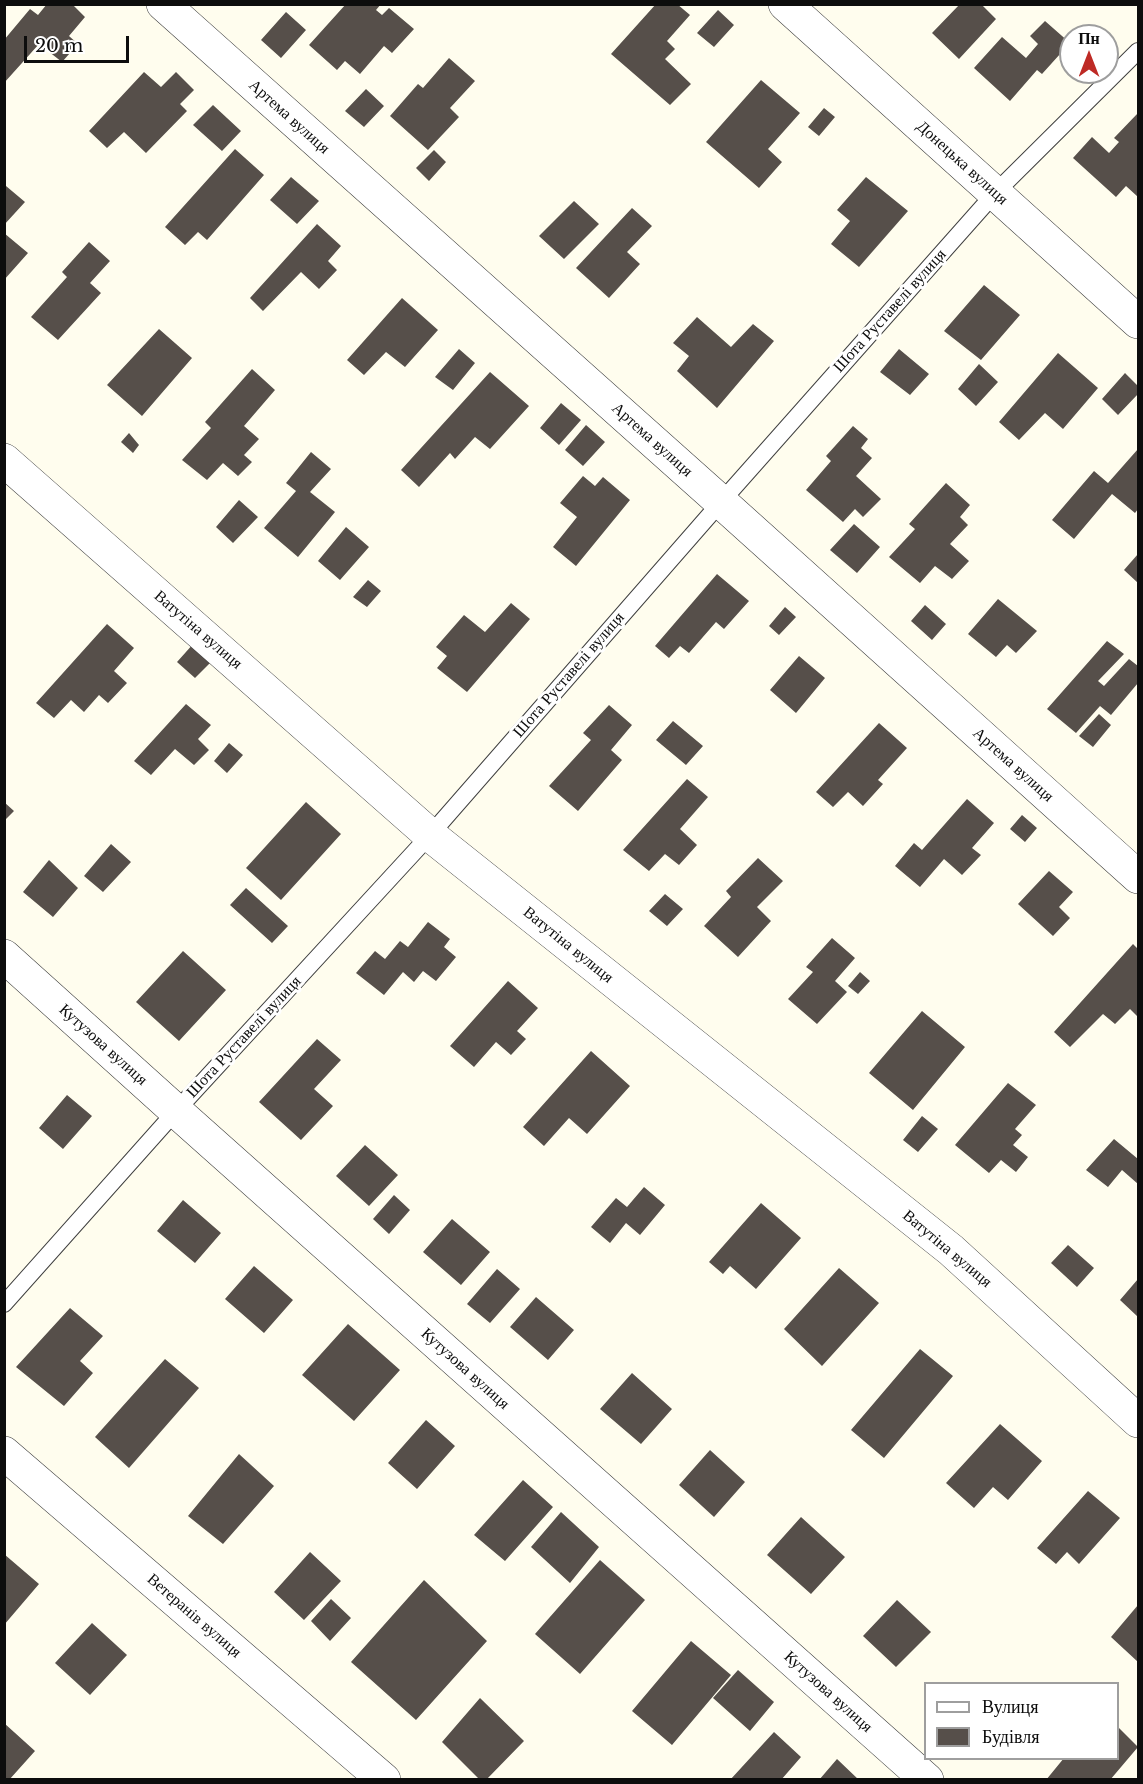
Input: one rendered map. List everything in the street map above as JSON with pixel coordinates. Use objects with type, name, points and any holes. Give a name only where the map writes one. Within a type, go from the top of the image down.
[{"type":"street","name":"Артема вулиця","points":[[163,4],[1138,877]]},
{"type":"street","name":"Донецька вулиця","points":[[785,4],[1138,322]]},
{"type":"street","name":"Ватутіна вулиця","points":[[4,460],[430,835],[951,1250],[1138,1421]]},
{"type":"street","name":"Кутузова вулиця","points":[[4,956],[927,1779]]},
{"type":"street","name":"Ветеранів вулиця","points":[[4,1453],[384,1779]]},
{"type":"lane","name":"Шота Руставелі вулиця","points":[[4,1304],[176,1111],[430,835],[995,193],[1138,51]]},
{"type":"building","points":[[47,4],[72,4],[85,17],[69,36],[78,44],[62,62],[39,44],[4,83],[4,40],[30,9],[38,15]]},
{"type":"building","points":[[346,4],[381,4],[376,10],[382,15],[389,8],[414,29],[392,53],[384,46],[360,74],[345,61],[337,70],[309,45]]},
{"type":"building","points":[[656,4],[677,4],[690,15],[667,41],[675,49],[665,59],[691,84],[670,105],[611,54]]},
{"type":"building","points":[[960,4],[981,4],[996,19],[959,59],[932,33]]},
{"type":"building","points":[[718,10],[734,25],[714,47],[697,33]]},
{"type":"building","points":[[286,12],[306,30],[281,58],[261,40]]},
{"type":"building","points":[[1045,21],[1059,33],[1059,55],[1042,74],[1037,70],[1010,101],[974,68],[1002,37],[1026,58],[1038,44],[1030,36]]},
{"type":"building","points":[[449,58],[475,81],[450,108],[459,117],[428,150],[390,116],[418,84],[423,88]]},
{"type":"building","points":[[144,72],[161,87],[176,72],[194,90],[180,104],[187,111],[146,153],[124,132],[107,148],[89,131]]},
{"type":"building","points":[[761,80],[800,113],[768,149],[782,162],[759,188],[706,142]]},
{"type":"building","points":[[366,89],[384,106],[364,127],[345,111]]},
{"type":"building","points":[[213,105],[241,131],[222,151],[193,125]]},
{"type":"building","points":[[824,108],[835,117],[819,136],[808,127]]},
{"type":"building","points":[[1138,113],[1138,197],[1126,186],[1116,197],[1073,158],[1092,137],[1109,153],[1119,142],[1114,138]]},
{"type":"building","points":[[235,149],[264,175],[207,240],[198,232],[185,245],[165,227]]},
{"type":"building","points":[[434,150],[446,162],[429,181],[416,168]]},
{"type":"building","points":[[291,177],[319,201],[297,224],[270,200]]},
{"type":"building","points":[[866,177],[908,211],[859,267],[831,244],[850,221],[837,210]]},
{"type":"building","points":[[6,186],[25,202],[4,225],[4,187]]},
{"type":"building","points":[[574,201],[599,224],[564,259],[539,236]]},
{"type":"building","points":[[632,208],[652,226],[627,252],[640,264],[609,298],[576,268]]},
{"type":"building","points":[[317,224],[341,246],[328,261],[337,270],[319,289],[301,272],[263,311],[250,298]]},
{"type":"building","points":[[4,233],[28,253],[4,280]]},
{"type":"building","points":[[89,242],[110,261],[90,283],[101,293],[58,340],[31,317],[67,277],[62,272]]},
{"type":"building","points":[[984,285],[1020,315],[981,360],[944,331]]},
{"type":"building","points":[[402,298],[438,330],[405,367],[386,352],[364,375],[347,360]]},
{"type":"building","points":[[697,317],[731,347],[753,324],[774,341],[717,408],[677,371],[689,356],[673,343]]},
{"type":"building","points":[[159,329],[192,358],[142,416],[107,385]]},
{"type":"building","points":[[459,349],[475,363],[453,390],[435,377]]},
{"type":"building","points":[[899,349],[929,374],[910,395],[880,372]]},
{"type":"building","points":[[1058,353],[1098,388],[1063,429],[1045,413],[1019,440],[999,422]]},
{"type":"building","points":[[979,364],[998,382],[976,406],[958,389]]},
{"type":"building","points":[[252,369],[275,390],[244,426],[259,439],[244,455],[252,462],[238,476],[223,463],[207,480],[182,460],[211,428],[205,422]]},
{"type":"building","points":[[490,372],[529,406],[490,449],[475,437],[455,459],[450,453],[419,487],[401,470]]},
{"type":"building","points":[[1125,373],[1138,386],[1138,394],[1118,415],[1102,399]]},
{"type":"building","points":[[561,403],[581,420],[559,445],[540,428]]},
{"type":"building","points":[[586,425],[605,442],[583,466],[565,450]]},
{"type":"building","points":[[853,426],[868,439],[861,448],[872,458],[856,476],[881,499],[863,517],[855,509],[843,522],[806,490],[831,461],[826,456]]},
{"type":"building","points":[[129,433],[139,445],[133,453],[121,442]]},
{"type":"building","points":[[1138,449],[1138,509],[1135,513],[1112,494],[1074,539],[1052,520],[1094,471],[1108,483]]},
{"type":"building","points":[[311,452],[331,469],[310,492],[335,512],[298,557],[264,528],[296,491],[286,483]]},
{"type":"building","points":[[583,476],[595,486],[603,477],[630,500],[576,566],[553,547],[577,517],[560,503]]},
{"type":"building","points":[[946,483],[970,505],[960,517],[968,525],[950,544],[969,561],[952,579],[935,566],[920,583],[889,557],[915,529],[909,524]]},
{"type":"building","points":[[239,500],[258,517],[233,543],[216,527]]},
{"type":"building","points":[[854,524],[880,547],[857,573],[830,550]]},
{"type":"building","points":[[346,527],[369,547],[340,580],[318,561]]},
{"type":"building","points":[[1138,554],[1138,583],[1124,570]]},
{"type":"building","points":[[717,574],[749,601],[724,629],[716,622],[689,653],[680,646],[669,658],[655,646]]},
{"type":"building","points":[[368,580],[381,591],[367,607],[353,597]]},
{"type":"building","points":[[998,599],[1037,631],[1016,653],[1007,645],[996,657],[968,634]]},
{"type":"building","points":[[511,603],[530,619],[467,692],[437,668],[447,656],[436,647],[464,615],[485,632]]},
{"type":"building","points":[[925,605],[946,624],[932,640],[911,621]]},
{"type":"building","points":[[785,607],[796,617],[779,635],[769,626]]},
{"type":"building","points":[[107,624],[134,648],[114,671],[127,683],[108,703],[99,695],[84,712],[71,700],[54,718],[36,703]]},
{"type":"building","points":[[1107,641],[1124,654],[1098,681],[1104,686],[1129,659],[1138,666],[1138,683],[1111,715],[1100,706],[1076,733],[1047,709]]},
{"type":"building","points":[[194,643],[213,660],[195,678],[177,662]]},
{"type":"building","points":[[799,656],[825,678],[796,713],[770,690]]},
{"type":"building","points":[[186,704],[211,725],[198,739],[209,750],[194,765],[175,749],[151,775],[134,761]]},
{"type":"building","points":[[609,705],[632,725],[611,750],[622,760],[578,811],[549,786],[591,740],[583,733]]},
{"type":"building","points":[[1099,714],[1111,725],[1093,747],[1079,736]]},
{"type":"building","points":[[673,721],[703,746],[686,765],[656,740]]},
{"type":"building","points":[[879,723],[907,748],[878,780],[883,784],[863,806],[848,792],[833,807],[816,792]]},
{"type":"building","points":[[229,743],[243,755],[227,773],[214,761]]},
{"type":"building","points":[[687,779],[708,797],[680,829],[697,845],[679,865],[665,854],[649,871],[623,850]]},
{"type":"building","points":[[967,799],[994,823],[972,848],[981,855],[962,875],[944,859],[920,887],[895,866],[914,843],[922,850]]},
{"type":"building","points":[[4,802],[14,811],[4,821]]},
{"type":"building","points":[[306,802],[341,834],[281,900],[246,868]]},
{"type":"building","points":[[1022,815],[1037,828],[1025,842],[1010,829]]},
{"type":"building","points":[[111,844],[131,862],[103,892],[84,876]]},
{"type":"building","points":[[758,858],[783,881],[757,907],[771,921],[738,957],[704,926],[731,897],[726,891]]},
{"type":"building","points":[[49,860],[78,888],[53,917],[23,892]]},
{"type":"building","points":[[1049,871],[1073,892],[1059,907],[1070,918],[1053,936],[1018,904]]},
{"type":"building","points":[[246,888],[288,926],[272,943],[230,905]]},
{"type":"building","points":[[665,894],[683,909],[667,926],[649,911]]},
{"type":"building","points":[[428,922],[450,939],[444,947],[456,957],[436,981],[423,971],[414,982],[403,972],[384,995],[356,973],[375,951],[385,959],[400,941],[408,947]]},
{"type":"building","points":[[832,938],[855,958],[835,981],[847,992],[817,1024],[788,999],[813,972],[806,967]]},
{"type":"building","points":[[1133,944],[1138,949],[1138,1017],[1130,1009],[1115,1024],[1103,1014],[1070,1047],[1054,1032]]},
{"type":"building","points":[[183,951],[226,990],[179,1041],[136,1002]]},
{"type":"building","points":[[860,972],[870,981],[858,994],[848,986]]},
{"type":"building","points":[[508,981],[538,1008],[517,1031],[526,1039],[511,1055],[496,1042],[474,1067],[450,1046]]},
{"type":"building","points":[[922,1011],[965,1047],[913,1110],[869,1073]]},
{"type":"building","points":[[317,1039],[341,1060],[314,1089],[333,1106],[301,1140],[259,1102]]},
{"type":"building","points":[[591,1051],[630,1086],[587,1134],[569,1118],[544,1146],[523,1127]]},
{"type":"building","points":[[1008,1083],[1036,1105],[1015,1129],[1022,1135],[1013,1145],[1028,1157],[1016,1172],[1001,1160],[989,1173],[955,1145]]},
{"type":"building","points":[[67,1095],[92,1116],[63,1149],[39,1128]]},
{"type":"building","points":[[922,1116],[938,1129],[918,1152],[903,1140]]},
{"type":"building","points":[[1114,1139],[1138,1159],[1138,1184],[1122,1170],[1108,1187],[1086,1170]]},
{"type":"building","points":[[365,1145],[398,1175],[369,1206],[336,1176]]},
{"type":"building","points":[[644,1187],[665,1205],[640,1235],[626,1223],[610,1243],[591,1227],[616,1198],[627,1207]]},
{"type":"building","points":[[394,1195],[410,1210],[389,1234],[373,1219]]},
{"type":"building","points":[[183,1200],[221,1233],[195,1263],[157,1231]]},
{"type":"building","points":[[761,1203],[801,1238],[756,1289],[730,1266],[723,1274],[709,1262]]},
{"type":"building","points":[[452,1219],[490,1252],[461,1285],[423,1252]]},
{"type":"building","points":[[1068,1245],[1094,1268],[1077,1287],[1051,1263]]},
{"type":"building","points":[[254,1266],[293,1300],[264,1333],[225,1299]]},
{"type":"building","points":[[839,1268],[879,1303],[822,1366],[784,1329]]},
{"type":"building","points":[[497,1269],[520,1289],[490,1323],[467,1304]]},
{"type":"building","points":[[1138,1279],[1138,1317],[1120,1300]]},
{"type":"building","points":[[536,1297],[574,1330],[548,1360],[510,1327]]},
{"type":"building","points":[[70,1308],[103,1336],[80,1361],[93,1373],[64,1406],[16,1367]]},
{"type":"building","points":[[348,1324],[400,1370],[354,1421],[302,1375]]},
{"type":"building","points":[[920,1349],[953,1376],[884,1458],[851,1430]]},
{"type":"building","points":[[165,1359],[199,1388],[129,1468],[95,1437]]},
{"type":"building","points":[[632,1373],[672,1409],[641,1444],[600,1409]]},
{"type":"building","points":[[426,1420],[455,1446],[417,1489],[388,1463]]},
{"type":"building","points":[[1000,1424],[1042,1461],[1008,1500],[993,1487],[974,1508],[946,1483]]},
{"type":"building","points":[[710,1450],[745,1482],[714,1517],[679,1485]]},
{"type":"building","points":[[239,1454],[274,1486],[223,1544],[188,1516]]},
{"type":"building","points":[[523,1480],[553,1507],[505,1561],[474,1535]]},
{"type":"building","points":[[1088,1491],[1120,1518],[1079,1564],[1067,1552],[1056,1564],[1037,1548]]},
{"type":"building","points":[[561,1512],[599,1547],[570,1583],[531,1547]]},
{"type":"building","points":[[801,1517],[845,1557],[811,1594],[767,1555]]},
{"type":"building","points":[[310,1552],[341,1581],[304,1620],[274,1592]]},
{"type":"building","points":[[4,1554],[39,1584],[4,1625]]},
{"type":"building","points":[[600,1560],[645,1600],[580,1674],[535,1634]]},
{"type":"building","points":[[424,1580],[487,1641],[416,1720],[351,1662]]},
{"type":"building","points":[[331,1599],[351,1618],[330,1641],[311,1621]]},
{"type":"building","points":[[897,1600],[931,1632],[896,1667],[863,1636]]},
{"type":"building","points":[[1138,1605],[1138,1662],[1111,1637]]},
{"type":"building","points":[[92,1623],[127,1655],[90,1695],[55,1663]]},
{"type":"building","points":[[691,1641],[731,1675],[672,1745],[632,1711]]},
{"type":"building","points":[[738,1670],[774,1702],[750,1731],[713,1698]]},
{"type":"building","points":[[480,1698],[524,1741],[486,1780],[480,1780],[442,1742]]},
{"type":"building","points":[[4,1723],[35,1751],[9,1780],[4,1780]]},
{"type":"building","points":[[1119,1728],[1138,1747],[1110,1780],[1046,1780],[1062,1760],[1119,1760]]},
{"type":"building","points":[[774,1732],[801,1757],[781,1780],[730,1780]]},
{"type":"building","points":[[837,1759],[859,1780],[819,1780]]}]
